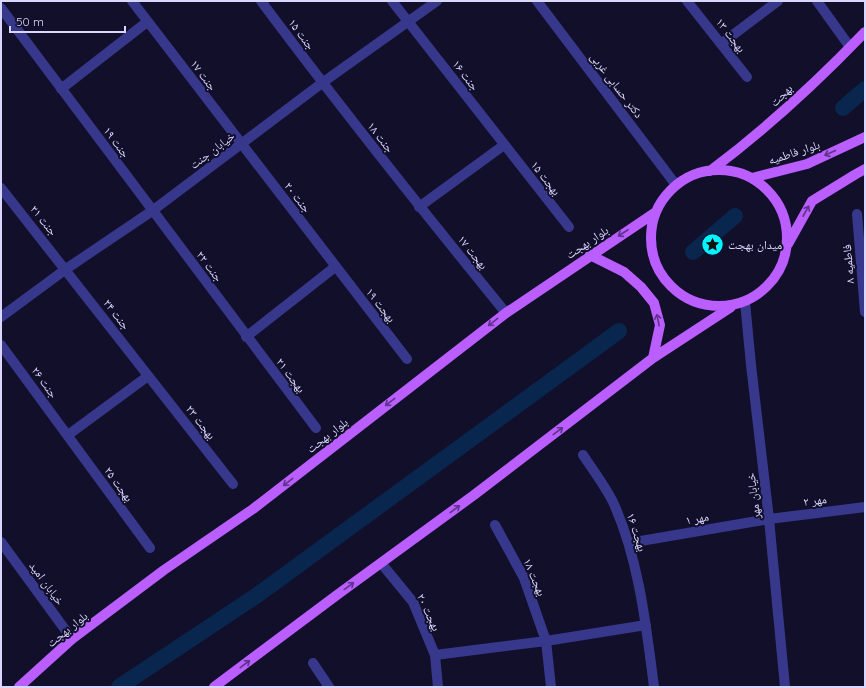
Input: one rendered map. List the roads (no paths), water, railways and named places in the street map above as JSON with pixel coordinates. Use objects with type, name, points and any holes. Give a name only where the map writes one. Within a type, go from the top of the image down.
[{"type":"main road","name":"بهجت","points":[[710,170],[743,146],[778,116],[865,32]]},
{"type":"main road","name":"بلوار فاطمیه","points":[[752,178],[806,164],[865,137]]},
{"type":"main road","points":[[787,246],[812,201],[865,169]]},
{"type":"main road","points":[[214,687],[469,499],[653,358],[732,307],[745,302],[770,285],[782,267],[787,246],[787,229],[783,214],[775,199],[765,187],[752,178],[731,171],[710,170],[692,176],[676,185],[661,202],[656,212],[651,241],[658,269],[676,292],[702,306],[732,307]]},
{"type":"main road","name":"بلوار بهجت","points":[[19,687],[72,639],[164,570],[253,509],[506,313],[656,212]]},
{"type":"main road","points":[[590,255],[624,272],[641,287],[654,303],[660,325],[653,358]]},
{"type":"street","name":"جنت ۱۷","points":[[132,1],[241,144]]},
{"type":"street","name":"جنت ۱۵","points":[[261,1],[322,83]]},
{"type":"street","name":"جنت ۱۶","points":[[392,1],[504,145]]},
{"type":"street","name":"خیابان جنت","points":[[1,317],[66,269],[152,211],[322,83],[437,1]]},
{"type":"street","name":"دکتر حسابی غربی","points":[[537,1],[676,185]]},
{"type":"street","name":"بهجت ۱۳","points":[[687,1],[747,77]]},
{"type":"street","points":[[721,44],[778,1]]},
{"type":"street","points":[[816,1],[850,47]]},
{"type":"street","name":"جنت ۱۹","points":[[1,8],[152,211]]},
{"type":"street","points":[[61,89],[147,22]]},
{"type":"street","name":"جنت ۱۸","points":[[322,83],[419,207]]},
{"type":"street","name":"جنت ۲۰","points":[[241,144],[336,267]]},
{"type":"street","points":[[419,207],[504,145]]},
{"type":"street","name":"بهجت ۱۵","points":[[504,145],[569,227]]},
{"type":"street","name":"جنت ۲۱","points":[[1,188],[66,269]]},
{"type":"street","name":"بهجت ۱۷","points":[[419,207],[506,313]]},
{"type":"street","name":"جنت ۲۲","points":[[152,211],[246,337]]},
{"type":"street","name":"فاطمیه ۸","points":[[857,214],[865,312]]},
{"type":"street","points":[[246,337],[336,267]]},
{"type":"street","name":"بهجت ۱۹","points":[[336,267],[406,358]]},
{"type":"street","name":"جنت ۲۴","points":[[66,269],[148,376]]},
{"type":"street","name":"خیابان مهر","points":[[745,302],[769,519],[785,687]]},
{"type":"street","name":"بهجت ۲۱","points":[[246,337],[316,428]]},
{"type":"street","name":"جنت ۲۶","points":[[1,345],[68,435]]},
{"type":"street","points":[[68,435],[148,376]]},
{"type":"street","name":"بهجت ۲۳","points":[[148,376],[233,484]]},
{"type":"street","name":"بهجت ۲۵","points":[[68,435],[150,548]]},
{"type":"street","name":"بهجت ۱۶","points":[[583,455],[612,501],[629,543],[646,625],[654,687]]},
{"type":"street","name":"مهر ۲","points":[[769,519],[865,507]]},
{"type":"street","name":"مهر ۱","points":[[629,543],[769,519]]},
{"type":"street","name":"بهجت ۱۸","points":[[495,525],[524,578],[546,641],[550,687]]},
{"type":"street","name":"خیابان امید","points":[[1,542],[72,639]]},
{"type":"street","name":"بهجت ۲۰","points":[[381,563],[413,602],[435,656],[438,687]]},
{"type":"street","points":[[435,656],[546,641],[646,625]]},
{"type":"street","points":[[313,663],[329,687]]},
{"type":"waterway","points":[[843,108],[865,89]]},
{"type":"waterway","points":[[693,252],[735,216]]},
{"type":"waterway","points":[[119,687],[256,596],[619,331]]},
{"type":"place","name":"میدان بهجت","points":[[712,244]]}]
